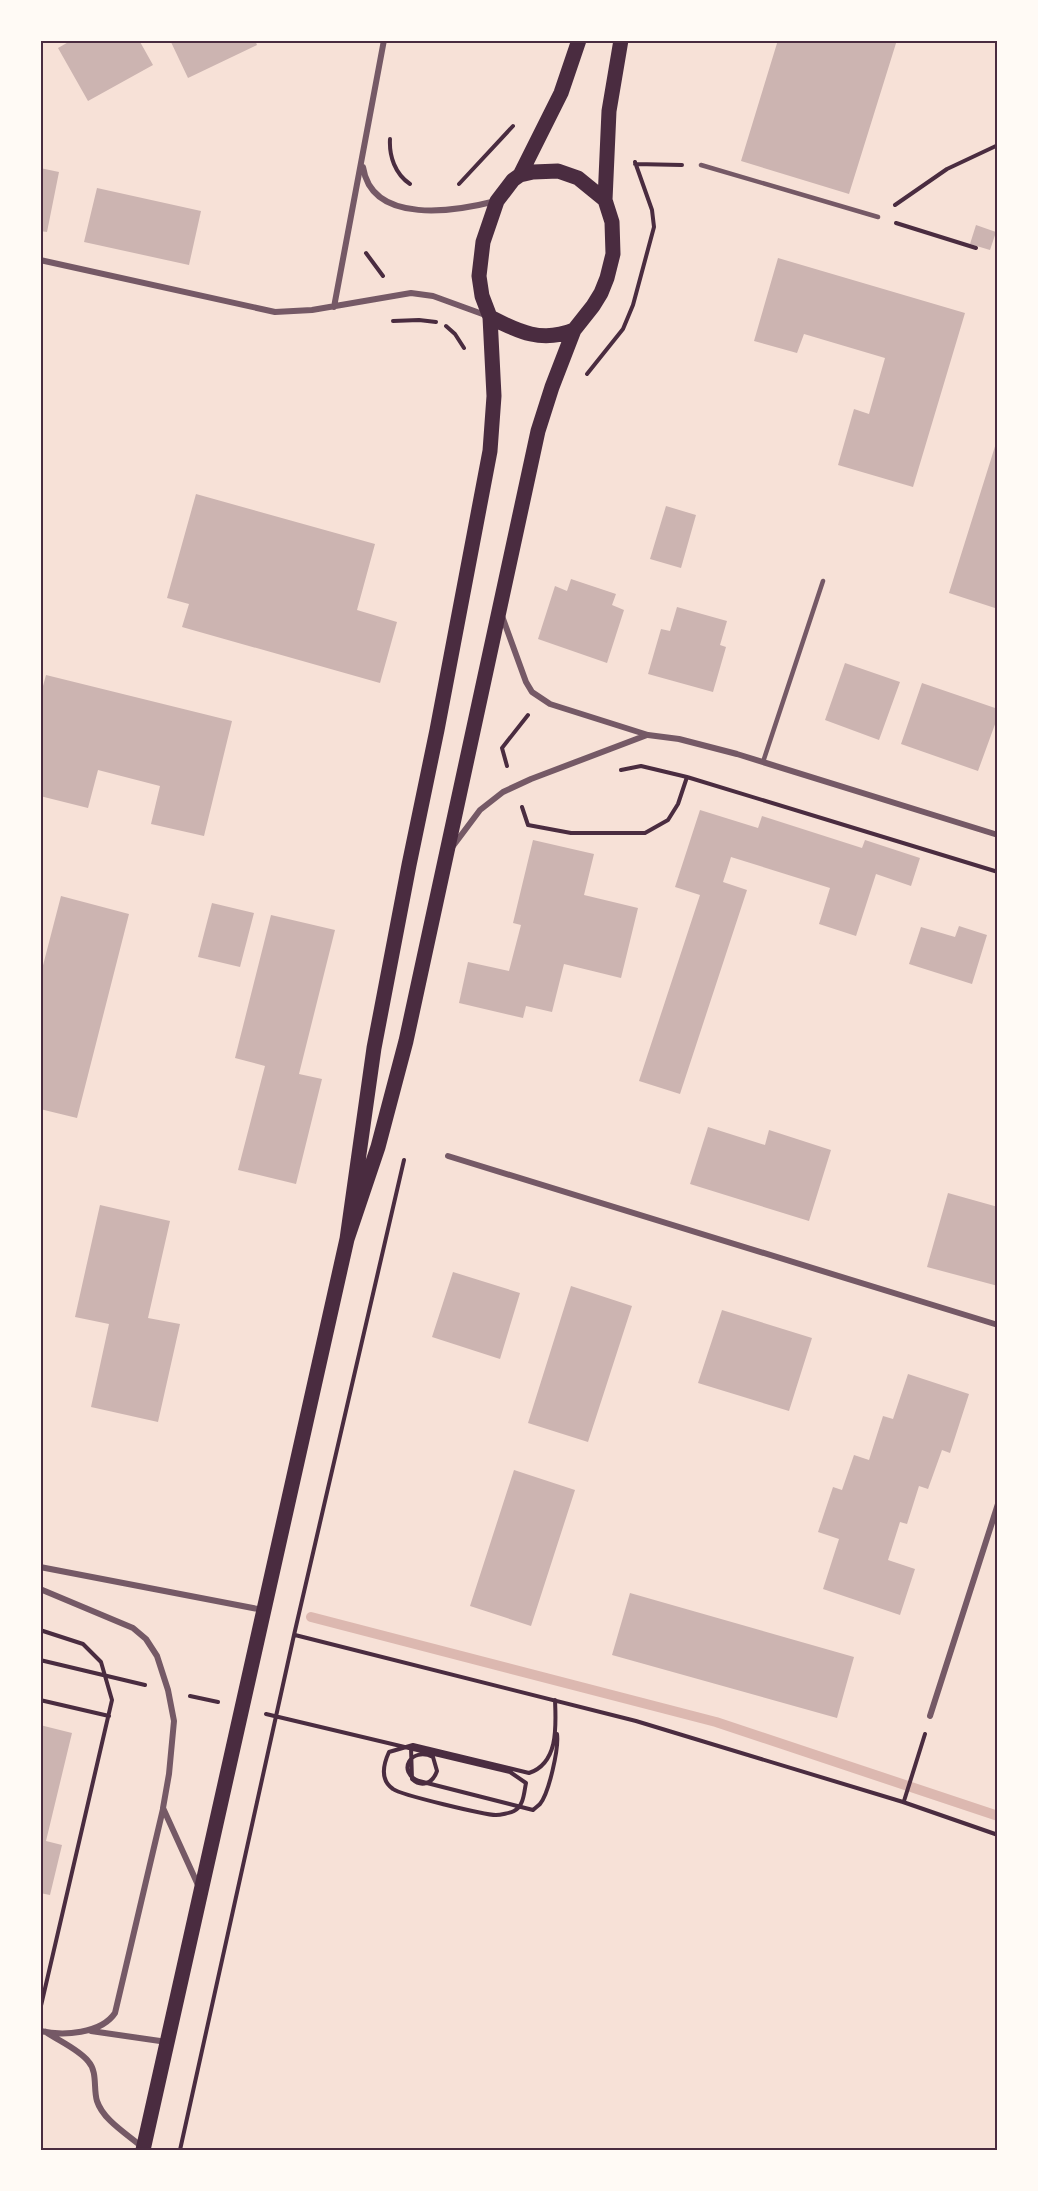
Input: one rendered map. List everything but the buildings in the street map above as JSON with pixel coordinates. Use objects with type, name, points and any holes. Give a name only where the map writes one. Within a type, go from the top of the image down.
[{"type":"main road","points":[[143,2149],[347,1239],[374,1048],[490,452],[494,396],[490,317],[482,296],[479,276],[483,242],[497,201],[503,191],[520,175],[561,93],[579,40]]},
{"type":"main road","points":[[347,1239],[378,1147],[406,1041],[538,431],[549,394],[574,330],[601,293],[613,254],[613,232],[605,200],[608,119],[621,40]]},
{"type":"main road","points":[[520,175],[546,171],[568,173],[588,185],[605,200]]},
{"type":"main road","points":[[490,317],[520,331],[547,337],[574,330]]},
{"type":"street","points":[[334,307],[384,40]]},
{"type":"street","points":[[362,164],[364,174],[375,193],[382,199],[403,206],[422,210],[454,210],[497,201]]},
{"type":"street","points":[[40,260],[275,312],[334,307],[411,293],[433,296],[490,317]]},
{"type":"street","points":[[500,609],[520,670],[532,692],[550,704],[648,735],[703,745],[763,762],[998,836]]},
{"type":"street","points":[[445,858],[480,810],[492,799],[514,786],[648,735]]},
{"type":"street","points":[[448,1156],[998,1326]]},
{"type":"street","points":[[930,1716],[998,1503]]},
{"type":"street","points":[[40,1567],[263,1611]]},
{"type":"street","points":[[40,1589],[133,1628],[146,1639],[164,1675],[174,1721],[170,1773],[117,2008],[110,2021],[87,2031]]},
{"type":"street","points":[[163,1808],[201,1891]]},
{"type":"street","points":[[43,2031],[87,2031],[167,2043]]},
{"type":"street","points":[[43,2031],[90,2062],[96,2095],[105,2116],[143,2149]]},
{"type":"lane","points":[[701,165],[878,217]]},
{"type":"lane","points":[[763,762],[823,580]]},
{"type":"path","points":[[452,189],[461,183],[516,123]]},
{"type":"path","points":[[390,137],[396,169],[407,182],[416,188]]},
{"type":"path","points":[[878,217],[947,169],[998,145]]},
{"type":"path","points":[[582,380],[623,329],[633,305],[654,227],[652,210],[634,156]]},
{"type":"path","points":[[635,164],[701,165]]},
{"type":"path","points":[[878,217],[976,248]]},
{"type":"path","points":[[390,321],[419,320],[448,326],[459,339],[467,356]]},
{"type":"path","points":[[502,748],[540,699]]},
{"type":"path","points":[[472,740],[502,748]]},
{"type":"path","points":[[502,748],[528,825],[572,833],[645,833],[668,820],[678,804],[687,777]]},
{"type":"path","points":[[612,772],[641,766],[687,777],[998,872]]},
{"type":"path","points":[[180,2151],[294,1635],[404,1157]]},
{"type":"path","points":[[40,1630],[83,1644],[101,1662],[112,1700],[40,2010]]},
{"type":"path","points":[[294,1635],[636,1721],[903,1802],[998,1835]]},
{"type":"path","points":[[40,1700],[109,1716]]},
{"type":"path","points":[[555,1700],[558,1742],[556,1758],[545,1794],[540,1805],[533,1810],[419,1781],[415,1780],[411,1777],[407,1771],[410,1760],[413,1757],[418,1754],[428,1755],[433,1757],[437,1766],[433,1779],[425,1784],[416,1782],[412,1779],[411,1773],[411,1765],[411,1757],[411,1748],[510,1772],[526,1782],[522,1802],[514,1811],[496,1815],[412,1796],[393,1789],[384,1776],[383,1765],[389,1752],[413,1745],[529,1773],[537,1771],[551,1752],[556,1730]]},
{"type":"path","points":[[903,1802],[930,1716]]},
{"type":"waterway","points":[[311,1617],[716,1722],[998,1816]]}]
